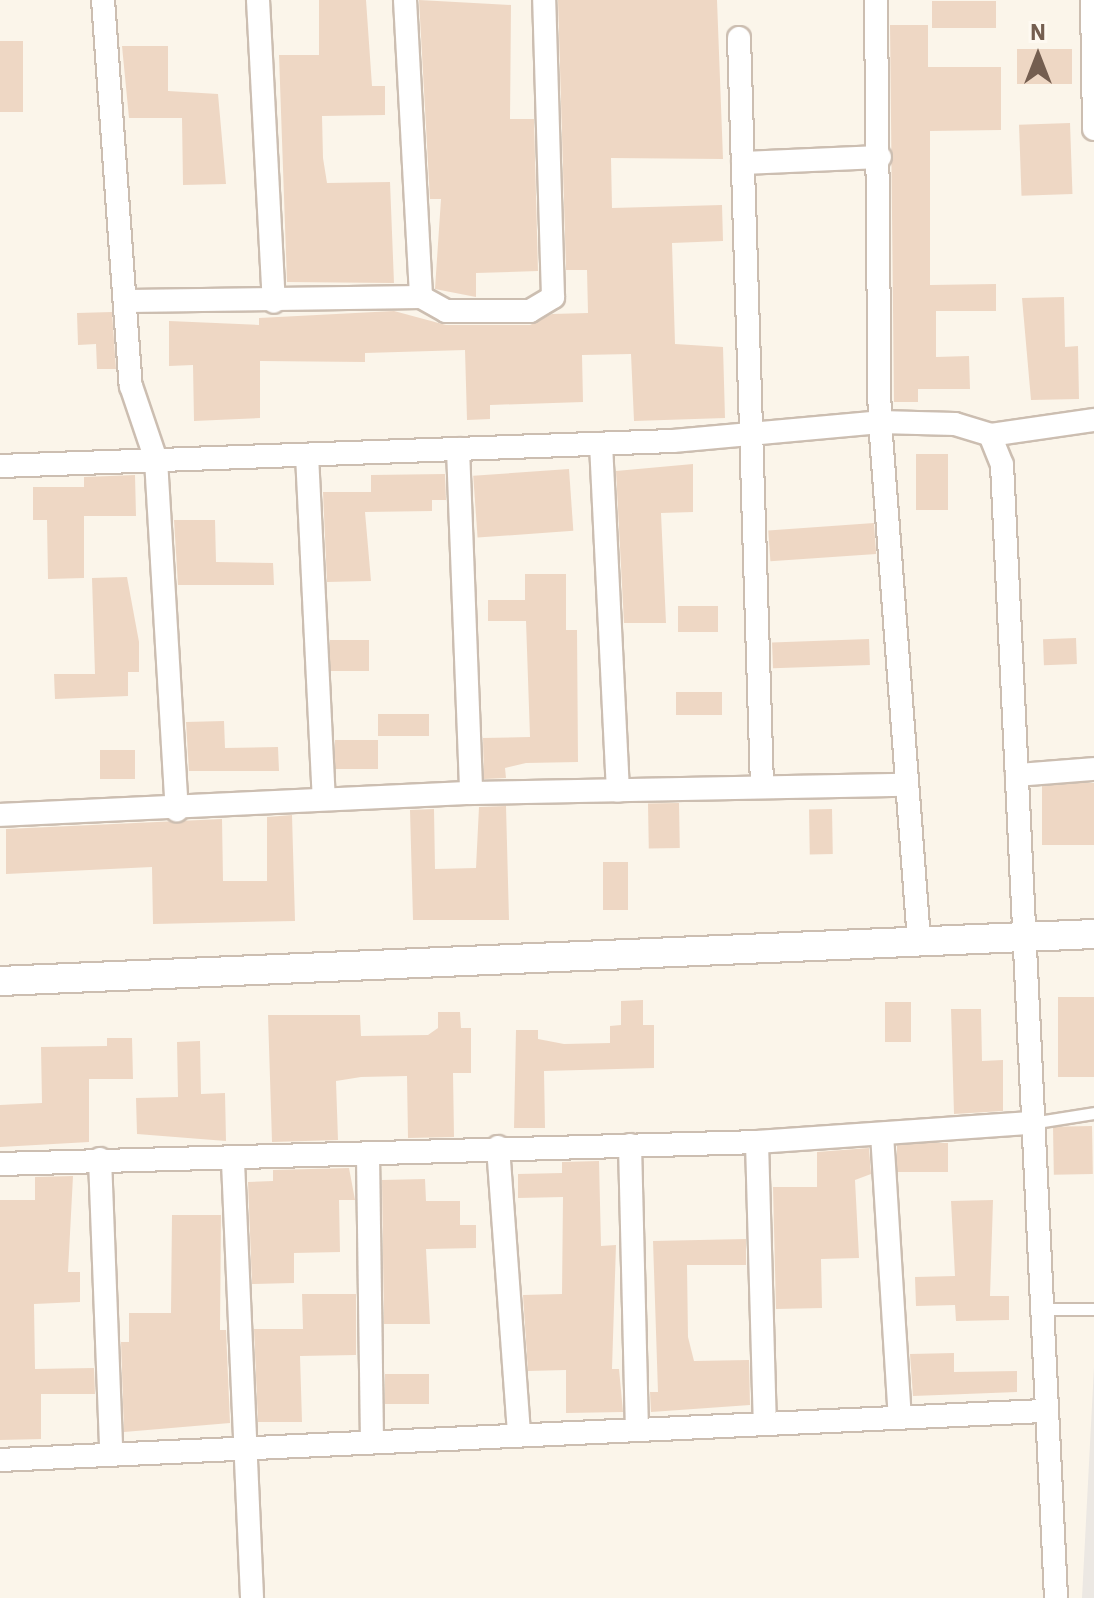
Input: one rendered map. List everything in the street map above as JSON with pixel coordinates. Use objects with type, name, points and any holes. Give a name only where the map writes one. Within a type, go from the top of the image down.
[{"type":"street","points":[[103,0],[129,301],[131,386],[156,460],[177,810]]},
{"type":"street","points":[[258,0],[274,302]]},
{"type":"street","points":[[405,0],[421,297]]},
{"type":"street","points":[[129,301],[274,302],[421,297],[446,311],[530,311],[553,297],[544,0]]},
{"type":"street","points":[[876,0],[880,157],[880,422],[919,941]]},
{"type":"street","points":[[1092,0],[1094,129]]},
{"type":"street","points":[[739,38],[762,785]]},
{"type":"street","points":[[743,163],[880,157]]},
{"type":"street","points":[[0,466],[601,444],[880,422],[955,424],[990,435],[1094,420]]},
{"type":"street","points":[[990,435],[1002,465],[1026,944],[1030,1123],[1056,1598]]},
{"type":"street","points":[[601,444],[618,791]]},
{"type":"street","points":[[458,449],[471,793]]},
{"type":"street","points":[[307,455],[324,799]]},
{"type":"street","points":[[1017,775],[1094,769]]},
{"type":"street","points":[[0,815],[177,810],[324,799],[471,793],[762,785],[886,791],[907,785]]},
{"type":"street","points":[[0,997],[1026,944],[1094,934]]},
{"type":"street","points":[[0,981],[919,941],[1026,944],[1094,951]]},
{"type":"street","points":[[0,1164],[100,1159],[233,1162],[498,1147],[757,1142],[1030,1123]]},
{"type":"street","points":[[882,1134],[900,1417]]},
{"type":"street","points":[[757,1142],[765,1423]]},
{"type":"street","points":[[630,1145],[637,1428]]},
{"type":"street","points":[[498,1147],[519,1433]]},
{"type":"street","points":[[368,1155],[372,1440]]},
{"type":"street","points":[[100,1159],[111,1452]]},
{"type":"street","points":[[233,1162],[242,1446],[252,1598]]},
{"type":"street","points":[[0,1460],[111,1452],[1044,1411]]},
{"type":"lane","points":[[1030,1123],[1094,1113]]},
{"type":"lane","points":[[1039,1309],[1094,1309]]},
{"type":"shaded area","points":[[1094,1367],[1094,1598],[1082,1598]]},
{"type":"building","points":[[319,0],[366,0],[372,86],[385,86],[385,115],[322,116],[323,158],[327,183],[390,182],[394,283],[287,282],[279,55],[319,55]]},
{"type":"building","points":[[419,0],[511,5],[510,119],[534,119],[538,271],[476,273],[476,297],[435,289],[441,199],[430,199]]},
{"type":"building","points":[[558,0],[717,0],[723,159],[611,158],[612,208],[722,205],[723,241],[672,243],[675,344],[723,347],[725,418],[634,421],[631,354],[582,355],[583,402],[490,405],[490,419],[467,420],[465,350],[365,353],[365,362],[260,361],[260,418],[194,421],[193,365],[169,366],[169,321],[259,325],[259,318],[394,311],[446,325],[530,325],[552,314],[588,313],[587,270],[566,270]]},
{"type":"building","points":[[932,1],[996,1],[996,28],[932,28]]},
{"type":"building","points":[[890,25],[928,25],[928,67],[1001,67],[1001,130],[930,131],[930,285],[996,284],[996,311],[936,311],[936,357],[969,356],[970,389],[918,389],[918,402],[894,402]]},
{"type":"building","points":[[0,41],[23,41],[23,112],[0,112]]},
{"type":"building","points":[[122,46],[168,46],[168,91],[218,94],[226,184],[183,185],[182,118],[129,118]]},
{"type":"building","points":[[1017,49],[1072,49],[1072,84],[1017,84]]},
{"type":"building","points":[[1070,123],[1072,194],[1022,196],[1019,125]]},
{"type":"building","points":[[1064,297],[1065,347],[1078,346],[1079,399],[1031,400],[1022,298]]},
{"type":"building","points":[[112,312],[116,369],[97,369],[96,344],[78,345],[77,313]]},
{"type":"building","points":[[916,454],[948,454],[948,510],[916,510]]},
{"type":"building","points":[[693,464],[693,512],[661,513],[666,623],[624,623],[616,471]]},
{"type":"building","points":[[569,469],[573,531],[478,538],[473,476]]},
{"type":"building","points":[[445,474],[446,500],[432,500],[432,511],[365,512],[371,581],[327,582],[323,492],[371,492],[371,475]]},
{"type":"building","points":[[135,475],[136,516],[84,516],[84,578],[48,579],[47,520],[33,520],[33,487],[84,487],[84,477]]},
{"type":"building","points":[[174,520],[215,520],[216,562],[273,563],[274,585],[178,585]]},
{"type":"building","points":[[874,523],[876,554],[770,561],[768,530]]},
{"type":"building","points":[[525,574],[566,574],[566,630],[577,630],[578,762],[526,763],[505,768],[506,778],[484,779],[483,738],[530,737],[526,621],[488,621],[488,600],[525,600]]},
{"type":"building","points":[[127,577],[139,642],[139,672],[128,672],[128,696],[55,699],[54,674],[95,674],[92,578]]},
{"type":"building","points":[[678,606],[718,606],[718,632],[678,632]]},
{"type":"building","points":[[1076,638],[1077,664],[1044,665],[1043,639]]},
{"type":"building","points":[[869,639],[870,665],[773,668],[772,642]]},
{"type":"building","points":[[330,640],[369,640],[369,671],[330,671]]},
{"type":"building","points":[[676,692],[722,692],[722,715],[676,715]]},
{"type":"building","points":[[378,714],[429,714],[429,736],[378,736]]},
{"type":"building","points":[[224,721],[225,748],[278,747],[279,771],[189,771],[186,722]]},
{"type":"building","points":[[335,740],[378,740],[378,769],[335,769]]},
{"type":"building","points":[[100,750],[135,750],[135,779],[100,779]]},
{"type":"building","points":[[1042,783],[1094,783],[1094,845],[1042,845]]},
{"type":"building","points":[[679,803],[680,848],[649,849],[648,804]]},
{"type":"building","points":[[506,806],[509,920],[413,920],[410,810],[434,809],[435,869],[476,868],[479,807]]},
{"type":"building","points":[[809,809],[832,809],[833,854],[810,854]]},
{"type":"building","points":[[292,815],[295,921],[153,924],[152,867],[6,874],[6,829],[222,819],[223,881],[267,881],[267,817]]},
{"type":"building","points":[[603,862],[628,862],[628,910],[603,910]]},
{"type":"building","points":[[1058,997],[1094,997],[1094,1077],[1058,1077]]},
{"type":"building","points":[[643,1000],[643,1025],[654,1025],[654,1068],[544,1071],[545,1128],[514,1128],[516,1030],[538,1030],[538,1039],[564,1044],[610,1043],[610,1026],[621,1025],[621,1001]]},
{"type":"building","points":[[885,1002],[911,1002],[911,1042],[885,1042]]},
{"type":"building","points":[[951,1009],[981,1009],[982,1061],[1003,1060],[1003,1111],[954,1114]]},
{"type":"building","points":[[438,1012],[460,1012],[461,1028],[471,1028],[471,1073],[453,1073],[454,1137],[408,1138],[407,1076],[361,1077],[336,1081],[338,1140],[272,1142],[268,1015],[360,1015],[361,1036],[428,1035],[438,1028]]},
{"type":"building","points":[[107,1038],[132,1038],[133,1079],[89,1079],[89,1142],[0,1147],[0,1105],[42,1103],[41,1047],[107,1046]]},
{"type":"building","points":[[200,1041],[201,1094],[225,1093],[226,1141],[137,1134],[136,1098],[178,1097],[177,1042]]},
{"type":"building","points":[[1092,1126],[1093,1174],[1054,1175],[1053,1127]]},
{"type":"building","points":[[897,1143],[948,1143],[948,1172],[897,1172]]},
{"type":"building","points":[[869,1148],[871,1174],[855,1180],[859,1258],[821,1259],[822,1308],[776,1309],[773,1187],[817,1187],[817,1152]]},
{"type":"building","points":[[599,1161],[601,1246],[616,1245],[612,1369],[619,1369],[623,1412],[566,1413],[566,1370],[528,1371],[523,1295],[562,1294],[563,1197],[518,1198],[518,1174],[562,1173],[562,1162]]},
{"type":"building","points":[[349,1168],[355,1200],[339,1200],[340,1252],[294,1253],[294,1283],[252,1284],[248,1182],[273,1181],[273,1170]]},
{"type":"building","points":[[73,1176],[68,1272],[80,1272],[80,1302],[34,1304],[35,1369],[94,1368],[95,1394],[41,1394],[41,1439],[0,1440],[0,1200],[35,1200],[35,1177]]},
{"type":"building","points":[[425,1179],[426,1201],[460,1201],[460,1225],[476,1225],[476,1248],[426,1249],[430,1324],[384,1324],[382,1180]]},
{"type":"building","points":[[993,1200],[990,1296],[1009,1296],[1009,1320],[956,1321],[955,1305],[916,1306],[915,1277],[955,1276],[951,1201]]},
{"type":"building","points":[[172,1215],[221,1215],[220,1330],[226,1330],[230,1423],[124,1432],[121,1342],[129,1342],[129,1313],[171,1313]]},
{"type":"building","points":[[746,1239],[746,1265],[687,1265],[688,1337],[694,1361],[749,1360],[750,1405],[651,1412],[650,1392],[658,1392],[653,1241]]},
{"type":"building","points":[[302,1294],[356,1294],[356,1355],[300,1356],[302,1422],[258,1422],[254,1329],[303,1329]]},
{"type":"building","points":[[954,1353],[954,1372],[1017,1371],[1017,1392],[913,1396],[910,1354]]},
{"type":"building","points":[[385,1374],[429,1374],[429,1404],[385,1404]]}]
